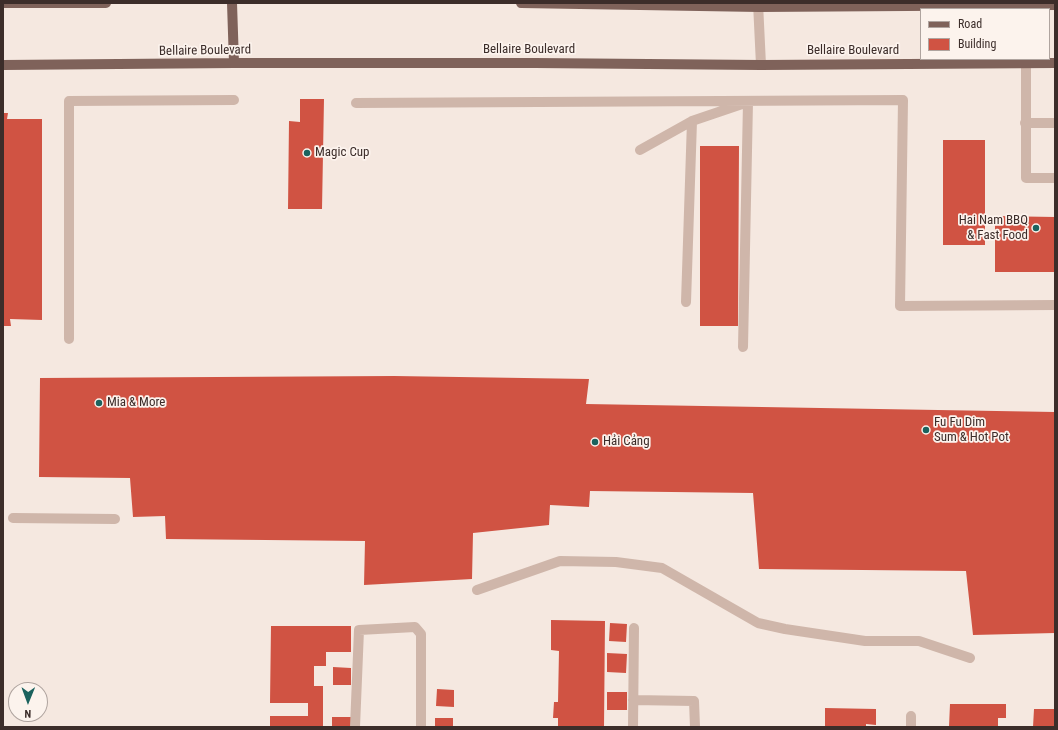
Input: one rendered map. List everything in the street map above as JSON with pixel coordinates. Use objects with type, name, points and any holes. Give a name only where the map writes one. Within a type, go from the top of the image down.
[{"type":"main road","points":[[3,3],[106,3]]},
{"type":"main road","points":[[232,3],[234,63]]},
{"type":"main road","points":[[521,3],[1055,5]]},
{"type":"main road","name":"Bellaire Boulevard","points":[[3,65],[535,62],[761,65],[1055,63]]},
{"type":"street","points":[[759,4],[761,65]]},
{"type":"street","points":[[1026,63],[1026,178],[1055,178]]},
{"type":"street","points":[[69,339],[69,101],[234,100]]},
{"type":"street","points":[[356,103],[903,100],[900,306],[1055,305]]},
{"type":"street","points":[[640,150],[692,121],[748,102]]},
{"type":"street","points":[[743,347],[748,102]]},
{"type":"street","points":[[686,302],[692,121]]},
{"type":"street","points":[[1025,123],[1055,123]]},
{"type":"street","points":[[13,518],[115,519]]},
{"type":"street","points":[[477,590],[560,561],[616,562],[662,568],[758,623],[785,629],[865,641],[919,641],[970,658]]},
{"type":"street","points":[[355,727],[359,630],[415,627],[421,634],[421,727]]},
{"type":"street","points":[[633,727],[634,628]]},
{"type":"street","points":[[633,700],[694,701],[694,727]]},
{"type":"street","points":[[911,716],[911,727]]},
{"type":"building","points":[[300,99],[324,99],[322,209],[288,209],[289,121],[300,122]]},
{"type":"building","points":[[3,113],[8,113],[7,119],[42,119],[42,320],[10,319],[11,326],[3,326]]},
{"type":"building","points":[[943,140],[985,140],[985,245],[943,245]]},
{"type":"building","points":[[700,146],[739,146],[738,326],[700,326]]},
{"type":"building","points":[[995,216],[1055,217],[1055,272],[995,272]]},
{"type":"building","points":[[394,376],[589,379],[586,404],[1055,412],[1055,633],[973,635],[966,571],[759,569],[753,493],[590,491],[589,507],[550,505],[549,525],[473,533],[472,579],[364,585],[365,541],[166,539],[165,516],[133,517],[130,478],[39,477],[40,378]]},
{"type":"building","points":[[551,620],[605,621],[604,727],[558,727],[558,718],[553,718],[554,702],[558,702],[559,651],[551,650]]},
{"type":"building","points":[[610,623],[627,624],[626,642],[609,641]]},
{"type":"building","points":[[271,626],[351,626],[351,652],[326,652],[326,666],[314,666],[314,686],[323,686],[323,727],[270,727],[270,716],[308,716],[308,703],[270,703]]},
{"type":"building","points":[[607,653],[627,654],[626,673],[607,672]]},
{"type":"building","points":[[333,667],[351,668],[351,685],[333,685]]},
{"type":"building","points":[[437,689],[454,690],[454,707],[436,706]]},
{"type":"building","points":[[607,692],[627,692],[627,710],[607,710]]},
{"type":"building","points":[[950,704],[1006,704],[1006,718],[998,718],[998,727],[949,727]]},
{"type":"building","points":[[825,708],[876,709],[876,725],[866,724],[866,727],[825,727]]},
{"type":"building","points":[[1034,709],[1055,709],[1055,727],[1033,727]]},
{"type":"building","points":[[332,717],[351,717],[351,727],[332,727]]},
{"type":"building","points":[[435,718],[453,718],[453,727],[435,727]]},
{"type":"place","name":"Magic Cup","points":[[307,153]]},
{"type":"place","name":"Hai Nam BBQ & Fast Food","points":[[1036,228]]},
{"type":"place","name":"Mia & More","points":[[99,403]]},
{"type":"place","name":"Fu Fu Dim Sum & Hot Pot","points":[[926,430]]},
{"type":"place","name":"Hải Cảng","points":[[595,442]]}]
